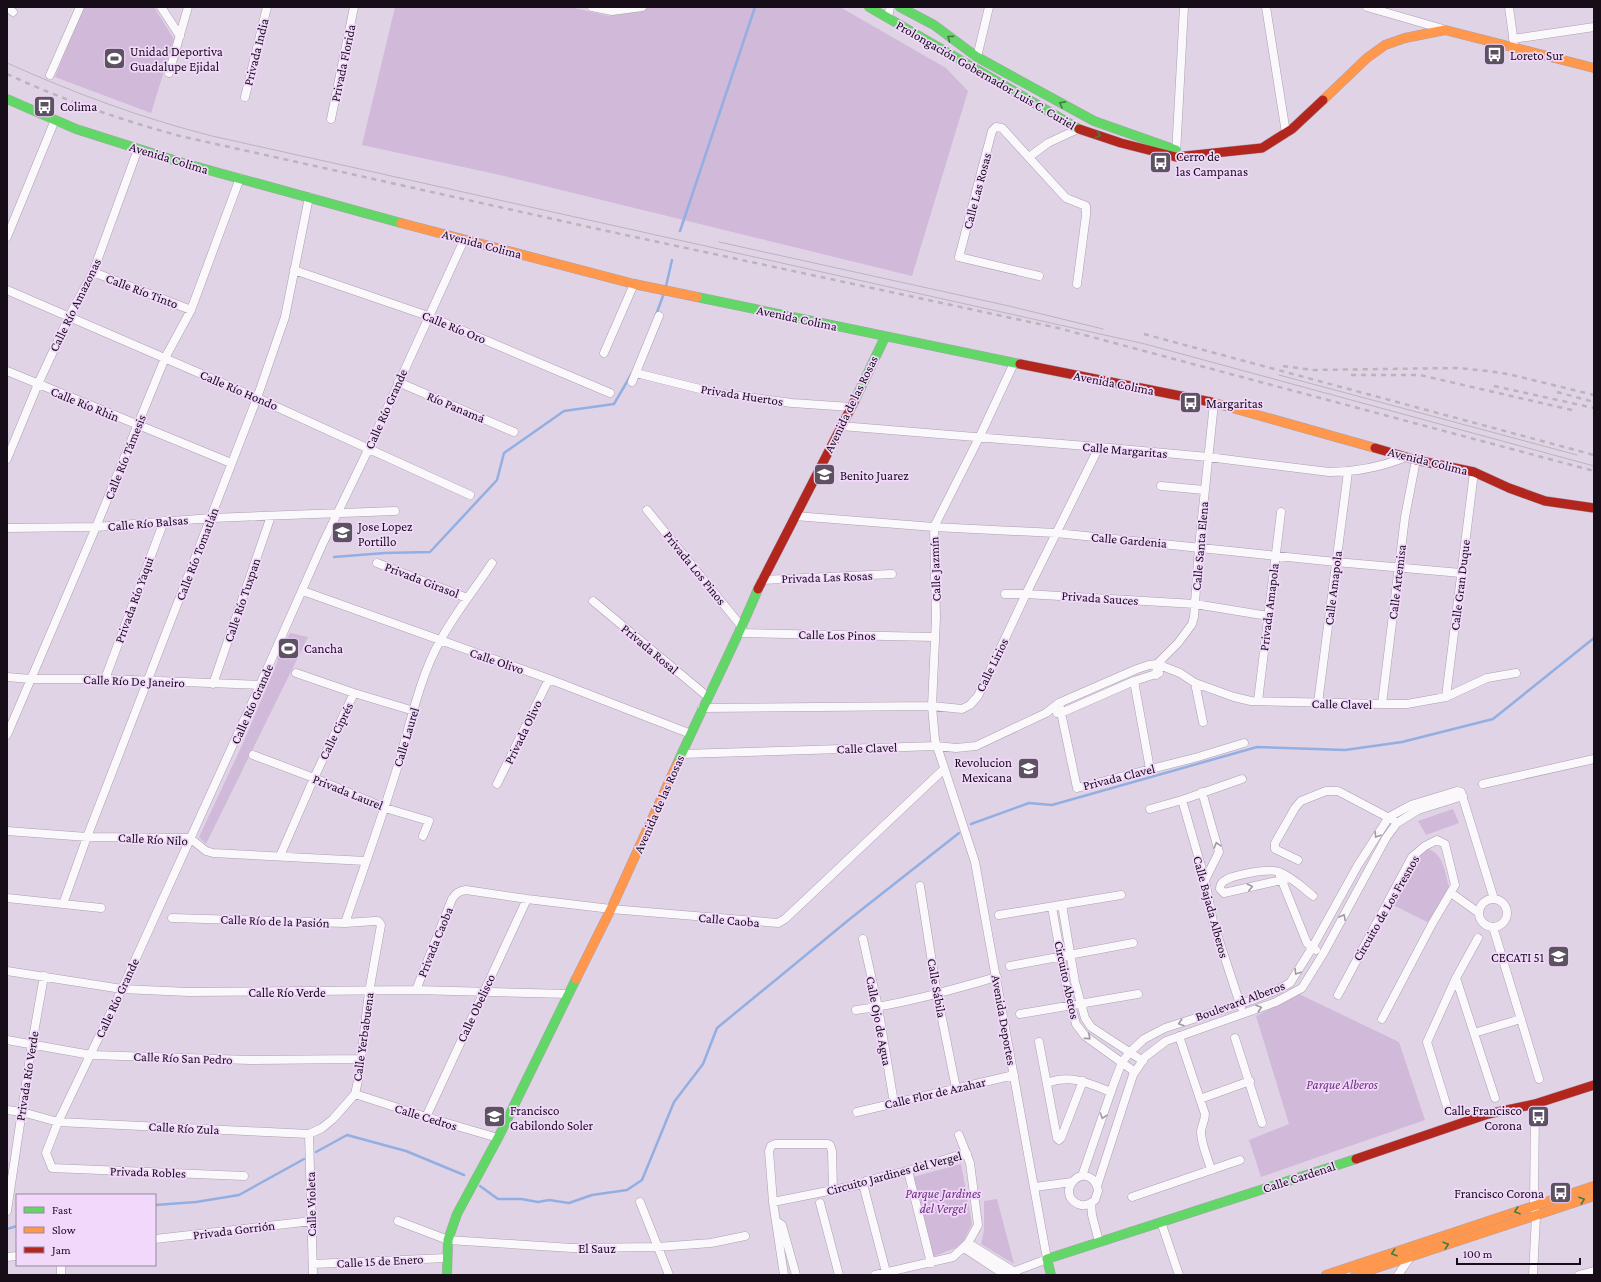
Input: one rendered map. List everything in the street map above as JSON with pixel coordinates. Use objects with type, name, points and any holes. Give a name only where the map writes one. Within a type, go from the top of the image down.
[{"type":"street","points":[[50,75],[80,7]]},
{"type":"street","points":[[161,7],[180,36]]},
{"type":"street","points":[[169,73],[188,7]]},
{"type":"street","name":"Privada India","points":[[245,98],[267,7]]},
{"type":"street","name":"Privada Florida","points":[[331,119],[354,7]]},
{"type":"street","points":[[592,7],[612,11],[642,7]]},
{"type":"street","name":"Prolongación Gobernador Luis C. Curiel","points":[[869,7],[1034,105],[1078,129],[1121,143],[1198,156],[1262,148],[1286,133],[1367,58],[1385,45],[1405,38],[1446,30],[1514,43],[1594,68]]},
{"type":"street","points":[[888,17],[890,7]]},
{"type":"street","name":"Prolongación Gobernador Luis C. Curiel","points":[[900,7],[934,25],[977,57],[1094,121],[1176,153]]},
{"type":"street","points":[[977,57],[989,7]]},
{"type":"street","points":[[1176,153],[1184,7]]},
{"type":"street","points":[[1266,7],[1286,133]]},
{"type":"street","points":[[1367,7],[1446,30]]},
{"type":"street","points":[[1508,7],[1514,43],[1594,27]]},
{"type":"street","name":"Avenida Colima","points":[[7,99],[76,129],[183,163],[464,240],[634,284],[885,337],[1214,403],[1416,460],[1474,472],[1509,488],[1545,501],[1594,508]]},
{"type":"street","points":[[7,237],[55,120]]},
{"type":"street","name":"Calle Las Rosas","points":[[1029,156],[1002,128],[996,127],[992,130],[959,257],[1039,276]]},
{"type":"street","points":[[1077,284],[1086,206],[1066,198],[1029,156],[1048,143],[1078,129]]},
{"type":"street","name":"Calle Río Amazonas","points":[[7,459],[38,384],[69,317],[93,272],[138,149]]},
{"type":"street","name":"Calle Río Támesis","points":[[7,735],[96,527],[165,358],[191,310],[240,178]]},
{"type":"street","name":"Calle Río Tomatlán","points":[[63,904],[87,837],[257,398],[285,317],[309,197]]},
{"type":"street","name":"Calle Río Grande","points":[[52,1168],[46,1153],[58,1122],[122,989],[260,685],[286,624],[303,591],[323,542],[369,448],[464,240]]},
{"type":"street","name":"Calle Río Oro","points":[[294,270],[428,316],[610,393]]},
{"type":"street","name":"Calle Río Tinto","points":[[93,272],[191,310]]},
{"type":"street","points":[[604,354],[634,284]]},
{"type":"street","name":"Calle Río Hondo","points":[[7,290],[257,398],[470,495]]},
{"type":"street","points":[[632,382],[659,316]]},
{"type":"street","name":"Avenida de las Rosas","points":[[447,1275],[446,1258],[448,1240],[457,1214],[498,1138],[611,909],[702,708],[741,630],[762,580],[851,407],[885,337]]},
{"type":"street","name":"Calle Jazmín","points":[[944,769],[935,740],[932,706],[936,637],[934,527],[979,438],[1014,363]]},
{"type":"street","name":"Calle Río Rhin","points":[[7,371],[231,463]]},
{"type":"street","name":"Privada Huertos","points":[[636,373],[716,393],[792,403],[851,407]]},
{"type":"street","name":"Río Panamá","points":[[398,382],[514,432]]},
{"type":"street","name":"Calle Santa Elena","points":[[1157,664],[1178,643],[1192,624],[1194,617],[1204,490],[1214,403]]},
{"type":"street","name":"Calle Margaritas","points":[[841,426],[1208,457],[1328,472],[1348,472],[1388,463],[1406,457]]},
{"type":"street","name":"Calle Lirios","points":[[702,708],[932,706],[962,709],[970,705],[978,696],[1026,594],[1099,447]]},
{"type":"street","name":"Calle Artemisa","points":[[1382,704],[1405,517],[1416,460]]},
{"type":"street","name":"Calle Amapola","points":[[1318,703],[1348,472]]},
{"type":"street","name":"Calle Gran Duque","points":[[1446,697],[1474,472]]},
{"type":"street","points":[[1161,486],[1204,490]]},
{"type":"street","name":"Privada Los Pinos","points":[[647,510],[741,630]]},
{"type":"street","name":"Calle Río Balsas","points":[[7,528],[96,527],[211,518],[395,511]]},
{"type":"street","name":"Privada Amapola","points":[[1258,701],[1281,512]]},
{"type":"street","name":"Calle Río Tuxpan","points":[[213,684],[271,516]]},
{"type":"street","name":"Calle Gardenia","points":[[795,516],[934,527],[1056,533],[1336,562],[1461,573]]},
{"type":"street","name":"Privada Río Yaqui","points":[[105,679],[164,521]]},
{"type":"street","name":"Privada Girasol","points":[[377,563],[467,598]]},
{"type":"street","name":"Calle Laurel","points":[[345,923],[385,808],[431,660],[439,641],[492,563]]},
{"type":"street","name":"Privada Las Rosas","points":[[762,580],[892,574]]},
{"type":"street","name":"Calle Olivo","points":[[303,591],[439,641],[549,679],[691,734]]},
{"type":"street","name":"Privada Sauces","points":[[1005,594],[1195,604],[1268,616]]},
{"type":"street","name":"Privada Rosal","points":[[593,601],[708,696]]},
{"type":"street","name":"Calle Los Pinos","points":[[741,630],[936,637]]},
{"type":"street","points":[[1156,675],[1157,664]]},
{"type":"street","name":"Calle Clavel","points":[[682,754],[937,746],[956,748],[976,746],[1046,713],[1059,703],[1137,669],[1157,664],[1180,673],[1195,683],[1234,697],[1258,701],[1318,703],[1407,704],[1446,697],[1487,678],[1516,673]]},
{"type":"street","name":"Calle Clavel","points":[[1046,713],[1061,713],[1134,681],[1156,675],[1169,668]]},
{"type":"street","points":[[296,673],[414,712]]},
{"type":"street","name":"Calle Río De Janeiro","points":[[7,677],[31,679],[148,680],[260,685]]},
{"type":"street","name":"Privada Olivo","points":[[498,784],[549,679]]},
{"type":"street","points":[[1134,681],[1150,769]]},
{"type":"street","points":[[1195,683],[1203,722]]},
{"type":"street","name":"Calle Ciprés","points":[[280,856],[314,778],[354,693]]},
{"type":"street","name":"Privada Clavel","points":[[1059,703],[1077,788],[1244,743]]},
{"type":"street","name":"Privada Laurel","points":[[253,755],[314,778],[385,808],[429,821],[423,836]]},
{"type":"street","points":[[1483,784],[1594,759]]},
{"type":"street","name":"Calle Caoba","points":[[456,894],[460,891],[466,890],[611,909],[778,923],[785,919],[944,769]]},
{"type":"street","name":"Avenida Deportes","points":[[944,769],[972,849],[1051,1275]]},
{"type":"street","points":[[1150,809],[1182,800],[1242,779]]},
{"type":"street","points":[[1298,860],[1275,849],[1275,843],[1295,808],[1301,801],[1326,791],[1338,791],[1389,817],[1397,823]]},
{"type":"street","name":"Boulevard Alberos","points":[[1082,1176],[1122,1062],[1130,1052],[1144,1039],[1166,1028],[1277,990],[1290,983],[1312,948],[1358,865],[1389,817],[1411,805],[1457,791],[1461,792],[1463,796],[1418,810],[1397,823],[1386,838],[1323,954],[1302,988],[1276,1002],[1179,1036],[1166,1042],[1145,1057],[1135,1072],[1097,1186]]},
{"type":"street","points":[[1202,792],[1219,852],[1205,880]]},
{"type":"street","points":[[1463,796],[1494,899]]},
{"type":"street","name":"Calle Bajada Alberos","points":[[1182,800],[1205,880],[1213,922],[1221,950],[1243,1013]]},
{"type":"street","name":"Calle Río Nilo","points":[[7,831],[87,837],[190,838],[206,851],[213,853],[366,861]]},
{"type":"street","name":"Circuito de Los Fresnos","points":[[1338,995],[1412,857],[1424,846],[1437,840],[1445,844],[1455,885],[1432,924],[1382,1019]]},
{"type":"street","points":[[1286,879],[1224,893],[1220,889],[1221,883],[1225,880],[1248,873],[1267,870],[1278,871],[1286,879],[1312,896]]},
{"type":"street","points":[[1286,879],[1307,943],[1312,948],[1323,954]]},
{"type":"street","name":"Calle Sábila","points":[[920,886],[937,994],[956,1088]]},
{"type":"street","points":[[1451,893],[1479,913],[1485,925],[1493,927],[1502,924],[1507,911],[1502,903],[1494,899],[1485,901],[1482,904],[1479,913]]},
{"type":"street","name":"Privada Caoba","points":[[416,990],[456,894]]},
{"type":"street","points":[[998,915],[1121,895]]},
{"type":"street","points":[[7,898],[101,908]]},
{"type":"street","name":"Calle Obelisco","points":[[426,1117],[527,899]]},
{"type":"street","name":"Circuito Abetos","points":[[1062,905],[1070,955],[1085,1018],[1090,1027],[1143,1061]]},
{"type":"street","name":"Circuito Abetos","points":[[1052,907],[1071,1006],[1076,1024],[1085,1036],[1135,1072]]},
{"type":"street","name":"Calle Río de la Pasión","points":[[172,918],[345,923],[378,921]]},
{"type":"street","name":"Calle Yerbabuena","points":[[309,1134],[322,1128],[333,1119],[355,1094],[369,992],[381,929],[381,925],[378,921]]},
{"type":"street","points":[[1493,927],[1539,1079]]},
{"type":"street","points":[[1448,1110],[1427,1042],[1456,978],[1478,938]]},
{"type":"street","name":"Calle Ojo de Agua","points":[[863,940],[878,1007],[894,1103]]},
{"type":"street","points":[[1010,966],[1133,943]]},
{"type":"street","name":"Calle Río Verde","points":[[7,971],[122,989],[189,992],[369,992],[416,990],[569,994]]},
{"type":"street","name":"Privada Río Verde","points":[[7,1211],[10,1176],[44,976]]},
{"type":"street","points":[[856,1010],[878,1007],[937,994],[996,977]]},
{"type":"street","points":[[1456,978],[1495,1098]]},
{"type":"street","points":[[1020,1014],[1138,994]]},
{"type":"street","points":[[1474,1033],[1521,1019]]},
{"type":"street","points":[[1179,1036],[1200,1099],[1205,1120],[1201,1129],[1201,1135],[1211,1170]]},
{"type":"street","points":[[1235,1038],[1250,1081],[1262,1123]]},
{"type":"street","name":"Calle Río San Pedro","points":[[7,1040],[91,1055],[250,1060],[361,1059]]},
{"type":"street","points":[[1039,1042],[1057,1138],[1059,1140],[1083,1081]]},
{"type":"street","name":"Calle Flor de Azahar","points":[[857,1112],[1014,1075]]},
{"type":"street","points":[[1047,1084],[1056,1080],[1068,1078],[1083,1081],[1111,1092]]},
{"type":"street","points":[[1200,1099],[1250,1081]]},
{"type":"street","name":"Calle Cardenal","points":[[1005,1275],[1047,1258],[1359,1158],[1488,1114],[1536,1104],[1594,1085]]},
{"type":"street","name":"Calle Cedros","points":[[355,1094],[498,1138]]},
{"type":"street","points":[[1533,1275],[1536,1216],[1534,1205],[1536,1104]]},
{"type":"street","name":"Calle Río Zula","points":[[7,1110],[22,1112],[58,1122],[309,1134]]},
{"type":"street","name":"Calle Violeta","points":[[309,1134],[313,1275]]},
{"type":"street","name":"Circuito Jardines del Vergel","points":[[875,1275],[953,1257],[966,1245],[978,1225],[970,1163],[959,1135]]},
{"type":"street","points":[[784,1275],[773,1202],[769,1151],[771,1146],[775,1144],[828,1144],[832,1151],[833,1190]]},
{"type":"street","name":"Circuito Jardines del Vergel","points":[[773,1202],[863,1184],[866,1181],[967,1154]]},
{"type":"street","points":[[1132,1197],[1240,1160]]},
{"type":"street","name":"Privada Robles","points":[[52,1168],[244,1176]]},
{"type":"street","points":[[908,1171],[931,1263]]},
{"type":"street","points":[[1035,1187],[1072,1182],[1082,1176],[1092,1178],[1097,1186],[1097,1196],[1091,1203],[1080,1205],[1071,1198],[1069,1193],[1072,1182]]},
{"type":"street","points":[[863,1184],[886,1272]]},
{"type":"street","points":[[1355,1275],[1410,1252],[1534,1205],[1594,1186]]},
{"type":"street","points":[[1326,1275],[1536,1216],[1594,1196]]},
{"type":"street","points":[[640,1202],[669,1275]]},
{"type":"street","points":[[820,1202],[839,1275]]},
{"type":"street","points":[[1091,1203],[1092,1215],[1099,1242]]},
{"type":"street","points":[[776,1220],[782,1225],[796,1275]]},
{"type":"street","name":"Privada Gorrión","points":[[156,1239],[312,1221]]},
{"type":"street","name":"El Sauz","points":[[398,1221],[448,1240],[572,1248],[657,1248],[711,1243],[745,1236]]},
{"type":"street","points":[[1161,1222],[1179,1275]]},
{"type":"street","points":[[966,1245],[1013,1271],[1017,1271]]},
{"type":"street","points":[[966,1245],[1005,1275]]},
{"type":"street","points":[[1398,1275],[1410,1252]]},
{"type":"street","name":"Calle 15 de Enero","points":[[313,1264],[446,1258]]},
{"type":"street","points":[[1579,1275],[1594,1271]]},
{"type":"green space","name":"Unidad Deportiva Guadalupe Ejidal","points":[[83,7],[154,7],[174,39],[151,113],[55,77]]},
{"type":"green space","points":[[395,7],[570,7],[609,16],[649,7],[840,7],[946,68],[968,91],[912,276],[500,175],[362,145]]},
{"type":"green space","points":[[290,633],[308,637],[206,844],[199,837],[244,741],[278,660],[277,659]]},
{"type":"green space","points":[[1453,809],[1459,823],[1426,835],[1418,821]]},
{"type":"green space","points":[[1428,849],[1433,851],[1441,860],[1449,887],[1429,923],[1391,904],[1416,858]]},
{"type":"green space","name":"Parque Alberos","points":[[1299,994],[1399,1042],[1425,1120],[1261,1177],[1249,1140],[1289,1124],[1256,1016]]},
{"type":"green space","name":"Parque Jardines del Vergel","points":[[961,1164],[972,1224],[961,1246],[932,1257],[913,1177]]},
{"type":"green space","points":[[997,1199],[1014,1264],[981,1244],[984,1231],[984,1201]]},
{"type":"waterway","points":[[680,231],[755,7]]},
{"type":"waterway","points":[[666,286],[672,260]]},
{"type":"waterway","points":[[656,315],[664,293]]},
{"type":"waterway","points":[[334,557],[385,553],[430,552],[497,480],[504,453],[564,411],[614,404],[632,373]]},
{"type":"waterway","points":[[971,824],[1029,803],[1052,805],[1257,747],[1345,750],[1402,742],[1493,719],[1594,638]]},
{"type":"waterway","points":[[480,1186],[498,1199],[521,1199],[538,1202],[549,1200],[569,1203],[592,1195],[627,1190],[642,1180],[674,1102],[703,1064],[717,1028],[851,918],[959,833]]},
{"type":"waterway","points":[[316,1152],[347,1135],[406,1151],[464,1175]]},
{"type":"waterway","points":[[156,1205],[196,1202],[239,1195],[304,1159]]},
{"type":"waterway","points":[[7,1229],[16,1226]]},
{"type":"tram line","points":[[7,63],[57,85],[108,104],[159,121],[212,136],[1145,344],[1594,466]]},
{"type":"tram line","points":[[719,242],[1009,306],[1103,329]]},
{"type":"tram line","points":[[1279,375],[1577,455]]},
{"type":"railway","points":[[7,74],[92,109],[180,136],[607,231],[1058,328],[1594,471]]},
{"type":"railway","points":[[1144,334],[1594,455]]},
{"type":"railway","points":[[1283,366],[1313,370],[1458,368],[1508,374],[1594,395]]},
{"type":"railway","points":[[1351,375],[1420,375],[1576,411]]},
{"type":"railway","points":[[1494,386],[1594,408]]},
{"type":"railway","points":[[1557,392],[1594,402]]},
{"type":"traffic: fast","points":[[869,7],[1079,129]]},
{"type":"traffic: fast","points":[[900,7],[934,25],[977,57],[1094,121],[1176,150]]},
{"type":"traffic: fast","points":[[7,99],[76,129],[183,163],[401,223]]},
{"type":"traffic: fast","points":[[697,297],[1020,364]]},
{"type":"traffic: fast","points":[[854,402],[885,337]]},
{"type":"traffic: fast","points":[[677,764],[758,589]]},
{"type":"traffic: fast","points":[[447,1275],[448,1240],[457,1214],[498,1138],[576,979]]},
{"type":"traffic: fast","points":[[1051,1275],[1047,1259],[1356,1159]]},
{"type":"traffic: slow","points":[[1323,100],[1367,58],[1385,45],[1405,38],[1445,30],[1594,68]]},
{"type":"traffic: slow","points":[[401,223],[634,284],[697,297]]},
{"type":"traffic: slow","points":[[1211,402],[1375,448]]},
{"type":"traffic: slow","points":[[576,979],[611,909],[677,764]]},
{"type":"traffic: slow","points":[[1326,1275],[1594,1186]]},
{"type":"traffic: slow","points":[[1355,1275],[1594,1196]]},
{"type":"traffic: jam","points":[[1079,129],[1121,143],[1176,157],[1262,148],[1292,129],[1323,100]]},
{"type":"traffic: jam","points":[[1020,364],[1211,402]]},
{"type":"traffic: jam","points":[[758,589],[854,402]]},
{"type":"traffic: jam","points":[[1375,448],[1416,460],[1474,472],[1509,488],[1545,501],[1594,508]]},
{"type":"traffic: jam","points":[[1356,1159],[1488,1114],[1535,1104],[1594,1085]]},
{"type":"place","name":"Loreto Sur","points":[[1495,55]]},
{"type":"place","name":"Unidad Deportiva Guadalupe Ejidal","points":[[115,58]]},
{"type":"place","name":"Colima","points":[[44,106]]},
{"type":"place","name":"Cerro de las Campanas","points":[[1161,163]]},
{"type":"place","name":"Margaritas","points":[[1190,403]]},
{"type":"place","name":"Benito Juarez","points":[[824,475]]},
{"type":"place","name":"Jose Lopez Portillo","points":[[342,533]]},
{"type":"place","name":"Cancha","points":[[288,648]]},
{"type":"place","name":"Revolucion Mexicana","points":[[1028,769]]},
{"type":"place","name":"CECATI 51","points":[[1559,957]]},
{"type":"place","name":"Francisco Gabilondo Soler","points":[[495,1117]]},
{"type":"place","name":"Calle Francisco Corona","points":[[1538,1117]]},
{"type":"place","name":"Francisco Corona","points":[[1560,1193]]}]
